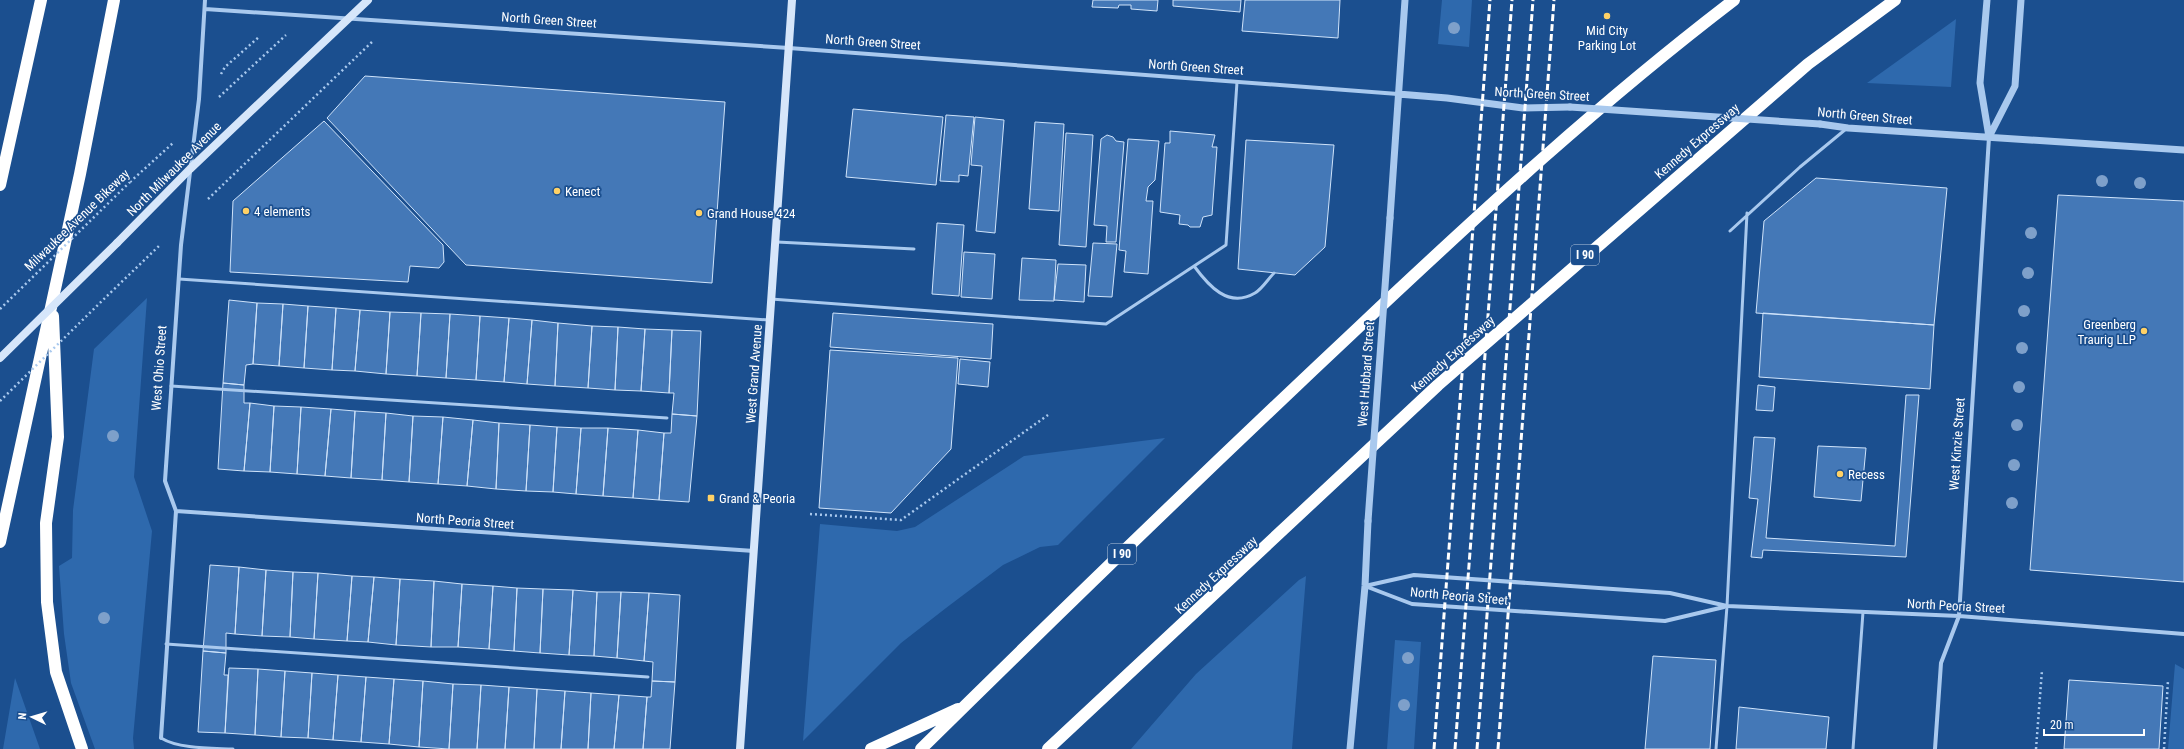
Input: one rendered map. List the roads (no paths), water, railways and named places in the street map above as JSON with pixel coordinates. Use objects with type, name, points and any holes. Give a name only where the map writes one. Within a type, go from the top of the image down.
[{"type":"highway","points":[[0,185],[41,0]]},
{"type":"highway","points":[[0,542],[80,174],[114,0]]},
{"type":"highway","name":"I 90","points":[[921,749],[1272,409],[1452,240],[1662,55],[1734,0]]},
{"type":"highway","name":"Kennedy Expressway","points":[[1048,749],[1438,385],[1808,64],[1895,0]]},
{"type":"highway","points":[[52,298],[58,437],[46,523],[47,602],[56,672],[82,749]]},
{"type":"highway","points":[[871,749],[966,705]]},
{"type":"main road","name":"North Milwaukee Avenue","points":[[0,358],[190,169],[346,18],[368,0]]},
{"type":"main road","name":"West Grand Avenue","points":[[740,749],[792,0]]},
{"type":"street","name":"West Ohio Street","points":[[161,738],[166,644],[176,511],[165,481],[179,280],[190,169],[199,99],[205,0]]},
{"type":"street","name":"West Hubbard Street","points":[[1350,749],[1365,586],[1368,521],[1406,0]]},
{"type":"street","name":"West Kinzie Street","points":[[1934,749],[1941,663],[1959,616],[1989,137],[1980,83],[1987,0]]},
{"type":"street","name":"West Kinzie Street","points":[[1989,137],[2014,86],[2021,0]]},
{"type":"street","name":"North Green Street","points":[[205,9],[789,48],[1447,98],[1523,108],[1570,107],[1820,124],[1848,128],[2184,150]]},
{"type":"street","name":"North Peoria Street","points":[[176,511],[754,551]]},
{"type":"street","name":"North Peoria Street","points":[[1365,586],[1414,575],[1670,593],[1726,606],[1959,616],[2184,634]]},
{"type":"street","name":"North Peoria Street","points":[[1365,586],[1412,604],[1665,621],[1726,606]]},
{"type":"lane","points":[[771,299],[1106,324],[1226,245],[1237,82]]},
{"type":"lane","points":[[1730,231],[1747,213],[1848,128]]},
{"type":"lane","points":[[1716,749],[1726,606],[1747,213]]},
{"type":"lane","points":[[775,242],[914,249]]},
{"type":"lane","points":[[1194,266],[1209,285],[1220,294],[1238,298],[1255,293],[1274,273]]},
{"type":"lane","points":[[179,280],[769,320]]},
{"type":"lane","points":[[171,386],[667,418]]},
{"type":"lane","points":[[1853,749],[1863,612]]},
{"type":"lane","points":[[166,644],[648,677]]},
{"type":"lane","points":[[161,738],[168,743],[182,746],[233,749]]},
{"type":"railway","points":[[1434,749],[1490,0]]},
{"type":"railway","points":[[1455,749],[1512,0]]},
{"type":"railway","points":[[1477,749],[1533,0]]},
{"type":"railway","points":[[1498,749],[1554,0]]},
{"type":"place","name":"Mid City Parking Lot","points":[[1607,16]]},
{"type":"place","name":"Kenect","points":[[557,191]]},
{"type":"place","name":"4 elements","points":[[246,211]]},
{"type":"place","name":"Grand House 424","points":[[699,213]]},
{"type":"place","name":"Greenberg Traurig LLP","points":[[2144,331]]},
{"type":"place","name":"Recess","points":[[1840,474]]},
{"type":"place","name":"Grand & Peoria","points":[[711,498]]}]
